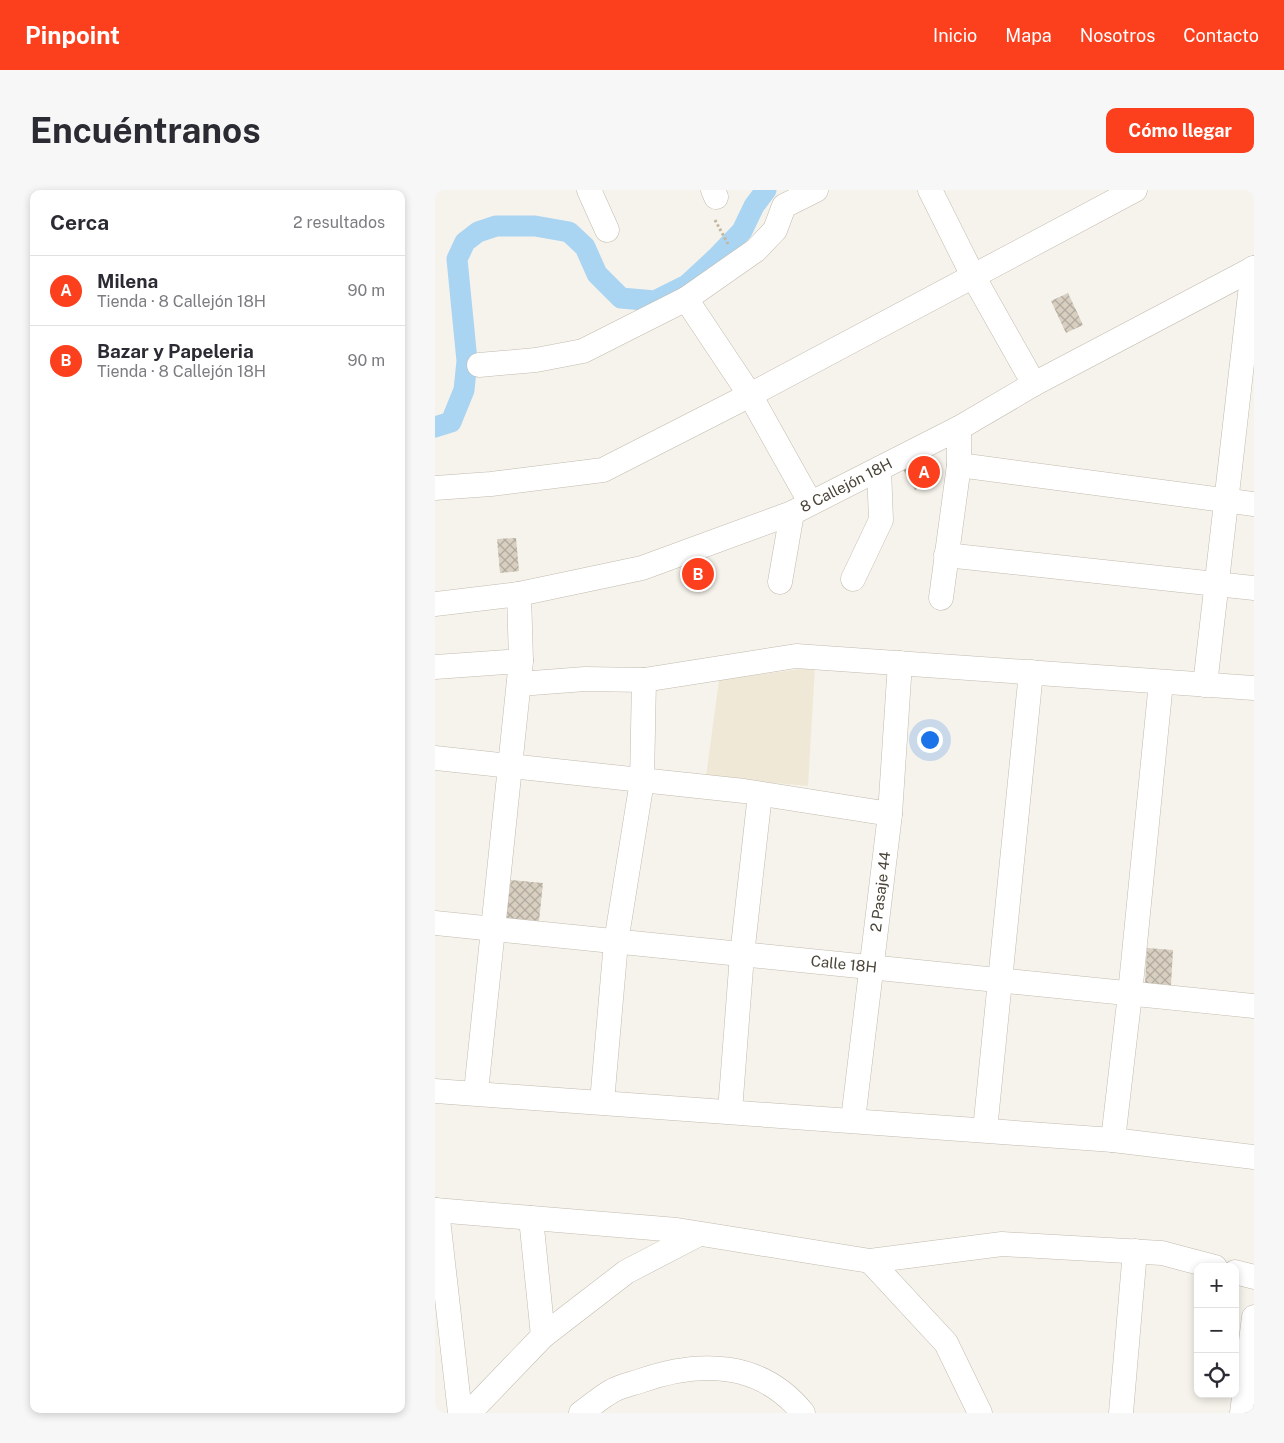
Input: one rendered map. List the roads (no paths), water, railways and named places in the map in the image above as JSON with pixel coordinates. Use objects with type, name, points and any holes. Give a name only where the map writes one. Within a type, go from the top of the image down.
[{"type":"street","points":[[589,190],[607,230]]},
{"type":"street","points":[[479,365],[536,360],[583,351],[686,299],[756,250],[775,230],[785,206],[816,190]]},
{"type":"street","points":[[930,190],[973,276],[1034,384]]},
{"type":"street","points":[[435,488],[491,484],[603,470],[750,395],[1135,190]]},
{"type":"street","points":[[1205,685],[1227,501],[1247,390],[1253,268]]},
{"type":"street","name":"8 Callejón 18H","points":[[435,604],[519,594],[642,568],[801,507],[959,428],[1034,384],[1253,268]]},
{"type":"street","points":[[686,299],[750,395],[801,507],[780,582]]},
{"type":"street","points":[[941,598],[959,465],[959,428]]},
{"type":"street","points":[[959,465],[1254,504]]},
{"type":"street","points":[[853,579],[881,520],[879,469]]},
{"type":"street","points":[[946,555],[1254,588]]},
{"type":"street","points":[[476,1092],[520,673],[519,594]]},
{"type":"street","points":[[435,667],[585,679],[644,680],[796,656],[1254,688]]},
{"type":"street","name":"2 Pasaje 44","points":[[853,1120],[873,968],[890,814],[900,663]]},
{"type":"street","points":[[985,1130],[1031,672]]},
{"type":"street","points":[[602,1102],[616,942],[642,781],[644,680]]},
{"type":"street","points":[[1113,1140],[1130,994],[1161,682]]},
{"type":"street","points":[[435,758],[760,794],[890,814]]},
{"type":"street","points":[[730,1111],[742,955],[760,794]]},
{"type":"street","name":"Calle 18H","points":[[435,923],[1254,1006]]},
{"type":"street","points":[[435,1091],[476,1092],[1113,1140],[1254,1157]]},
{"type":"street","points":[[460,1413],[436,1210],[699,1234],[870,1262],[1001,1244],[1162,1253],[1200,1263]]},
{"type":"street","points":[[531,1218],[543,1336]]},
{"type":"street","points":[[469,1413],[543,1336],[626,1272],[699,1234]]},
{"type":"street","points":[[1121,1413],[1135,1251]]},
{"type":"street","points":[[870,1262],[946,1343],[980,1413]]},
{"type":"street","points":[[1239,1273],[1254,1277]]},
{"type":"street","points":[[1242,1413],[1254,1317]]},
{"type":"street","points":[[581,1413],[612,1391],[653,1377],[693,1368],[733,1369],[769,1381],[803,1413]]},
{"type":"waterway","points":[[435,427],[451,422],[464,390],[467,361],[457,259],[465,242],[478,232],[496,226],[535,226],[569,232],[585,247],[597,274],[621,298],[655,301],[687,285],[716,258],[742,231],[754,206],[766,190]]},
{"type":"place","name":"Milena","points":[[924,472]]},
{"type":"place","name":"Bazar y Papeleria","points":[[698,574]]}]
